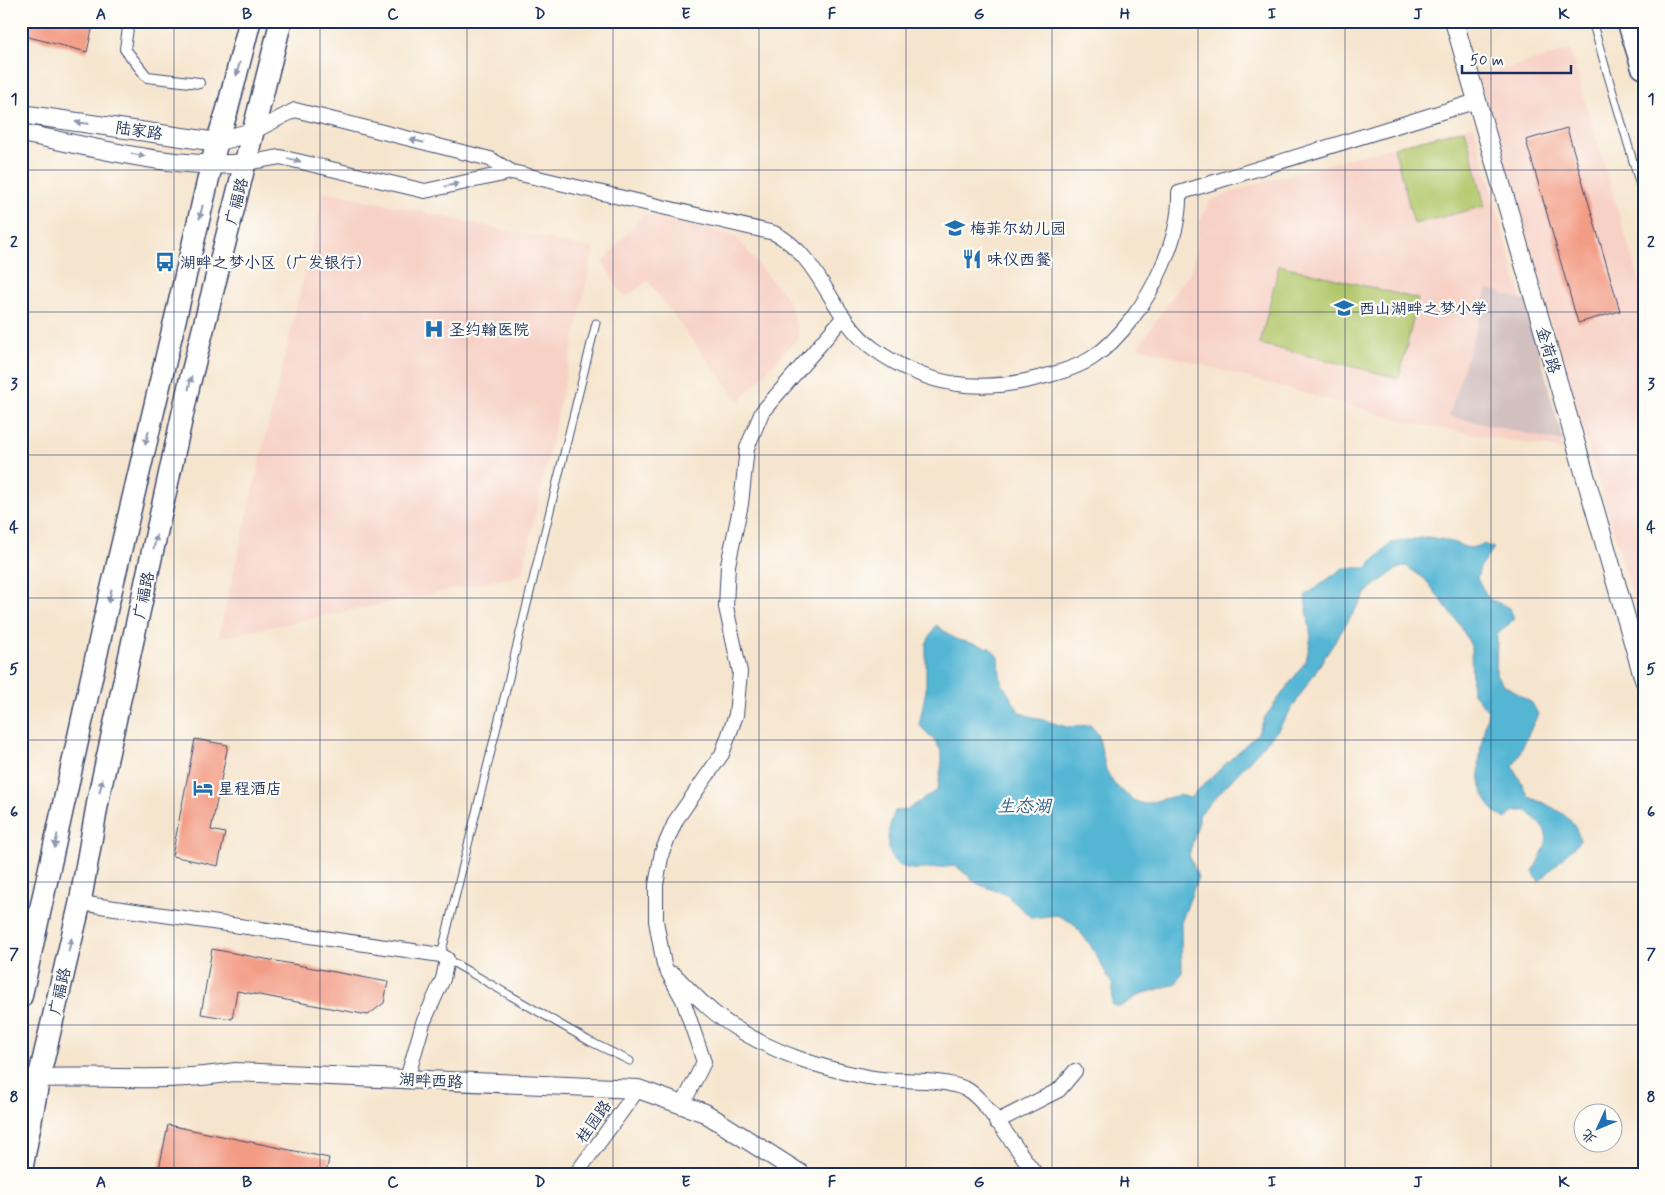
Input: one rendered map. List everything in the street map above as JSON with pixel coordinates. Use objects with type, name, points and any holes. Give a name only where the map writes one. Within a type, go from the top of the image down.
[{"type":"highway","points":[[1630,21],[1644,66]]},
{"type":"main road","name":"广福路","points":[[21,997],[104,621],[217,142],[250,21]]},
{"type":"main road","name":"广福路","points":[[21,1172],[30,1078],[80,903],[99,795],[189,385],[255,131],[281,21]]},
{"type":"street","points":[[129,21],[125,49],[147,77],[199,83]]},
{"type":"street","name":"金荷路","points":[[1454,21],[1644,680]]},
{"type":"street","points":[[255,131],[295,110],[490,159],[512,172],[774,233],[790,241],[802,254],[843,318],[872,348],[893,361],[932,379],[976,388],[1013,385],[1056,374],[1092,358],[1136,313],[1154,287],[1173,241],[1180,208],[1180,193],[1477,101]]},
{"type":"street","name":"陆家路","points":[[21,114],[217,142],[255,131]]},
{"type":"street","name":"陆家路","points":[[21,133],[181,164],[246,163]]},
{"type":"street","points":[[246,163],[280,156],[425,191],[512,172]]},
{"type":"street","points":[[683,1104],[704,1062],[683,1000],[664,965],[656,921],[656,885],[662,852],[676,820],[722,754],[736,715],[740,672],[726,607],[728,564],[741,504],[747,448],[762,412],[843,318]]},
{"type":"street","points":[[80,903],[444,957],[443,978],[423,1022],[407,1079]]},
{"type":"street","points":[[664,965],[700,1000],[732,1026],[768,1046],[826,1068],[869,1078],[934,1083],[966,1090],[980,1100],[1036,1174]]},
{"type":"street","points":[[996,1122],[1058,1090],[1075,1071]]},
{"type":"street","name":"湖畔西路","points":[[30,1078],[84,1076],[198,1078],[234,1072],[638,1089],[705,1113],[802,1174]]},
{"type":"street","name":"桂园路","points":[[576,1174],[638,1089]]},
{"type":"lane","points":[[1592,21],[1644,199]]},
{"type":"lane","points":[[596,323],[444,957],[589,1041],[630,1061]]},
{"type":"shaded area","points":[[1570,50],[1644,298],[1644,633],[1478,77]]},
{"type":"shaded area","name":"西山湖畔之梦小学","points":[[1473,125],[1563,450],[1411,423],[1138,347],[1192,269],[1200,221],[1209,201],[1262,182]]},
{"type":"shaded area","points":[[324,191],[594,249],[522,575],[218,638]]},
{"type":"shaded area","points":[[643,214],[735,236],[788,300],[799,336],[739,402],[648,281],[624,298],[603,262]]},
{"type":"shaded area","points":[[1488,289],[1526,301],[1563,442],[1449,416]]},
{"type":"green space","points":[[1465,129],[1485,206],[1414,224],[1394,147]]},
{"type":"green space","points":[[1279,265],[1418,299],[1399,378],[1260,344]]},
{"type":"water","name":"生态湖","points":[[1427,537],[1445,540],[1468,548],[1483,544],[1494,548],[1480,567],[1477,579],[1489,599],[1510,608],[1514,619],[1497,635],[1496,674],[1503,684],[1532,703],[1538,714],[1513,767],[1529,797],[1554,808],[1568,818],[1578,832],[1580,841],[1539,882],[1533,872],[1545,845],[1546,833],[1527,811],[1514,811],[1506,819],[1493,810],[1485,799],[1479,771],[1482,740],[1488,711],[1472,692],[1471,646],[1460,625],[1425,579],[1406,566],[1395,570],[1367,592],[1277,731],[1199,815],[1189,855],[1198,877],[1181,923],[1182,973],[1176,984],[1141,994],[1120,1007],[1112,1005],[1113,986],[1091,946],[1073,923],[1057,915],[1032,918],[1005,894],[978,884],[956,866],[926,869],[906,868],[892,858],[888,834],[895,811],[907,810],[937,790],[942,760],[941,753],[935,741],[919,725],[926,690],[926,644],[936,625],[955,639],[990,648],[998,657],[1001,682],[1020,713],[1067,727],[1090,725],[1098,734],[1106,770],[1114,784],[1133,800],[1144,804],[1179,795],[1190,798],[1258,733],[1265,717],[1306,661],[1311,637],[1305,596],[1343,568],[1366,568],[1391,543]]},
{"type":"building","points":[[21,21],[94,21],[87,52],[21,35]]},
{"type":"building","points":[[1567,128],[1620,311],[1578,323],[1526,140]]},
{"type":"building","name":"星程酒店","points":[[195,739],[228,745],[211,830],[225,833],[218,866],[172,856]]},
{"type":"building","points":[[212,949],[388,982],[384,1003],[368,1015],[237,991],[232,1019],[201,1014]]},
{"type":"building","points":[[168,1125],[329,1158],[326,1174],[158,1174]]},
{"type":"place","name":"梅菲尔幼儿园","points":[[955,228]]},
{"type":"place","name":"味仪西餐","points":[[972,259]]},
{"type":"place","name":"湖畔之梦小区（广发银行）","points":[[165,262]]},
{"type":"place","name":"西山湖畔之梦小学","points":[[1344,308]]},
{"type":"place","name":"圣约翰医院","points":[[434,329]]},
{"type":"place","name":"星程酒店","points":[[203,788]]}]
